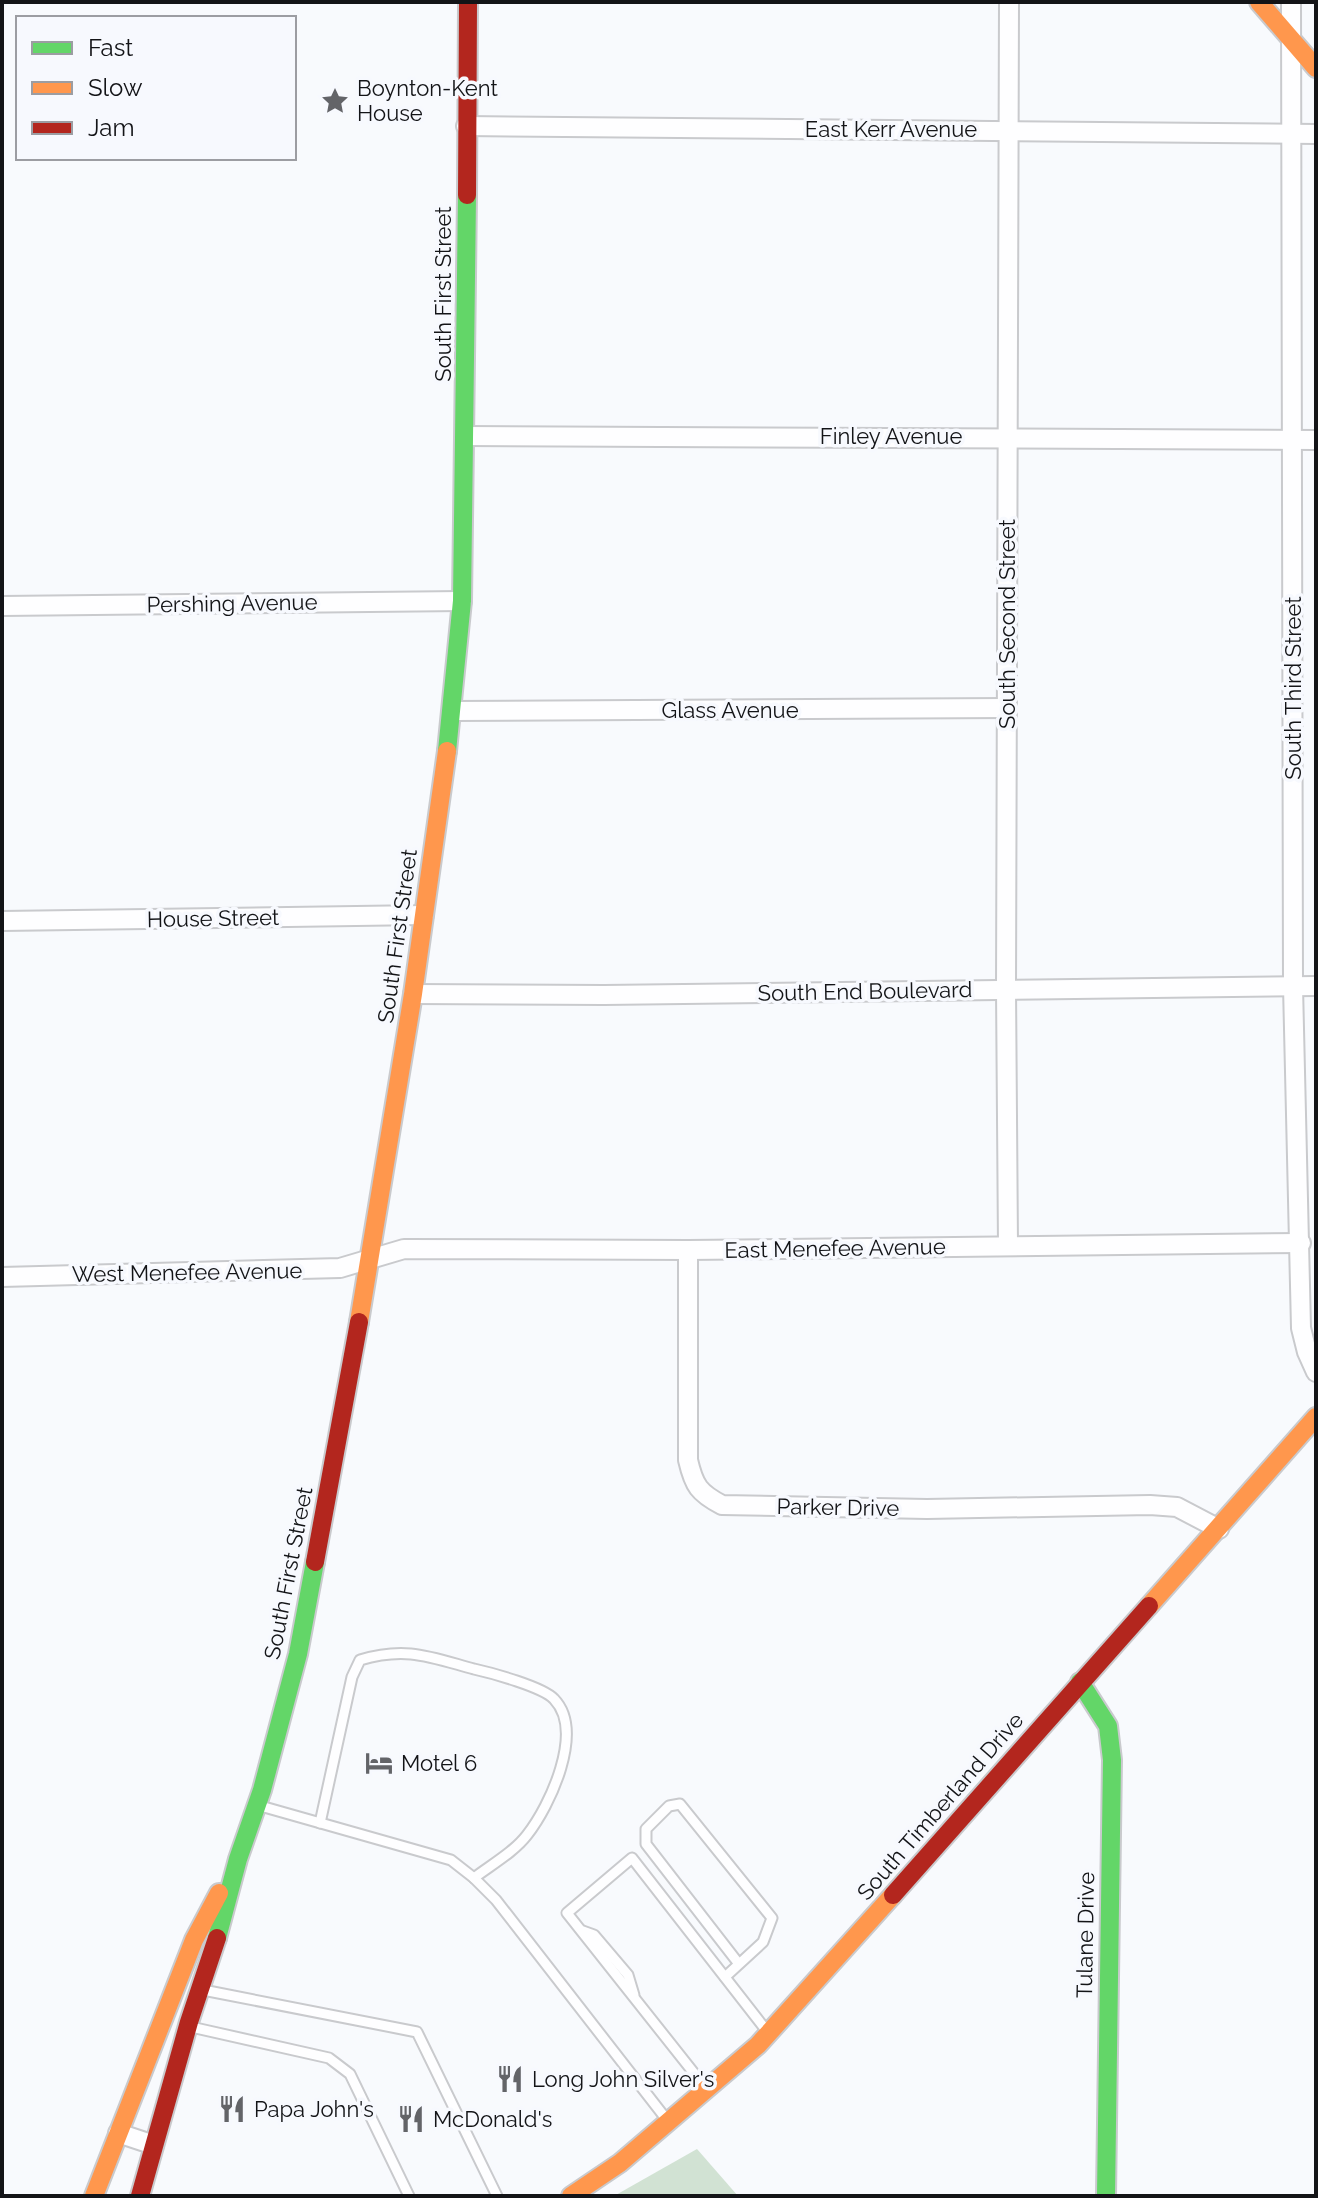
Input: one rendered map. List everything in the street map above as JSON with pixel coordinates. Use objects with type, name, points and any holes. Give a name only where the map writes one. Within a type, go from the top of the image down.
[{"type":"street","name":"South First Street","points":[[140,2196],[188,2026],[214,1951],[238,1859],[257,1805],[298,1654],[371,1260],[413,994],[453,711],[462,601],[468,2]]},
{"type":"street","name":"South Second Street","points":[[1008,1245],[1006,437],[1009,2]]},
{"type":"street","points":[[1259,2],[1316,68]]},
{"type":"street","name":"South Third Street","points":[[1291,2],[1293,986],[1301,1328],[1316,1372]]},
{"type":"street","name":"East Kerr Avenue","points":[[466,126],[1316,134]]},
{"type":"street","name":"Finley Avenue","points":[[466,436],[1316,440]]},
{"type":"street","name":"Pershing Avenue","points":[[2,606],[462,601]]},
{"type":"street","name":"Glass Avenue","points":[[453,711],[1007,708]]},
{"type":"street","name":"House Street","points":[[2,921],[424,915]]},
{"type":"street","name":"South End Boulevard","points":[[413,994],[604,995],[1316,986]]},
{"type":"street","name":"East Menefee Avenue","points":[[371,1260],[404,1249],[688,1250],[1301,1243]]},
{"type":"street","name":"Parker Drive","points":[[688,1250],[688,1460],[693,1482],[706,1496],[722,1505],[927,1509],[1150,1505],[1177,1507],[1219,1529]]},
{"type":"street","name":"West Menefee Avenue","points":[[2,1277],[340,1268],[371,1260]]},
{"type":"street","name":"South Timberland Drive","points":[[571,2196],[620,2163],[670,2123],[768,2034],[1316,1417]]},
{"type":"street","name":"Tulane Drive","points":[[1080,1682],[1108,1726],[1112,1760],[1106,2196]]},
{"type":"street","name":"South First Street","points":[[94,2196],[194,1940],[238,1859]]},
{"type":"street","points":[[118,2133],[154,2145]]},
{"type":"lane","points":[[320,1823],[352,1677],[360,1660],[413,1652],[511,1679],[554,1698],[565,1721],[567,1746],[549,1797],[526,1837],[474,1878]]},
{"type":"lane","points":[[725,1977],[763,1942],[772,1918],[680,1804],[669,1806],[646,1829],[646,1844],[739,1964]]},
{"type":"lane","points":[[257,1805],[451,1860],[474,1878],[505,1913],[670,2123]]},
{"type":"lane","points":[[707,2090],[567,1913],[632,1858],[768,2034]]},
{"type":"lane","points":[[200,1989],[417,2032],[497,2196]]},
{"type":"lane","points":[[188,2026],[329,2058],[350,2074],[409,2196]]},
{"type":"green space","points":[[697,2149],[738,2196],[614,2196]]},
{"type":"traffic: fast","points":[[447,751],[462,601],[467,195]]},
{"type":"traffic: fast","points":[[217,1938],[238,1859],[262,1790],[298,1654],[315,1562]]},
{"type":"traffic: fast","points":[[1080,1682],[1108,1726],[1112,1760],[1106,2196]]},
{"type":"traffic: slow","points":[[1259,2],[1316,68]]},
{"type":"traffic: slow","points":[[359,1322],[413,994],[447,751]]},
{"type":"traffic: slow","points":[[1149,1606],[1316,1417]]},
{"type":"traffic: slow","points":[[94,2196],[194,1940],[219,1893]]},
{"type":"traffic: slow","points":[[571,2196],[620,2163],[758,2045],[893,1895]]},
{"type":"traffic: jam","points":[[467,195],[468,2]]},
{"type":"traffic: jam","points":[[315,1562],[359,1322]]},
{"type":"traffic: jam","points":[[893,1895],[1149,1606]]},
{"type":"traffic: jam","points":[[140,2196],[189,2022],[217,1938]]},
{"type":"place","name":"Boynton-Kent House","points":[[335,101]]},
{"type":"place","name":"Motel 6","points":[[379,1763]]},
{"type":"place","name":"Long John Silver's","points":[[510,2079]]},
{"type":"place","name":"Papa John's","points":[[232,2109]]},
{"type":"place","name":"McDonald's","points":[[411,2119]]}]
